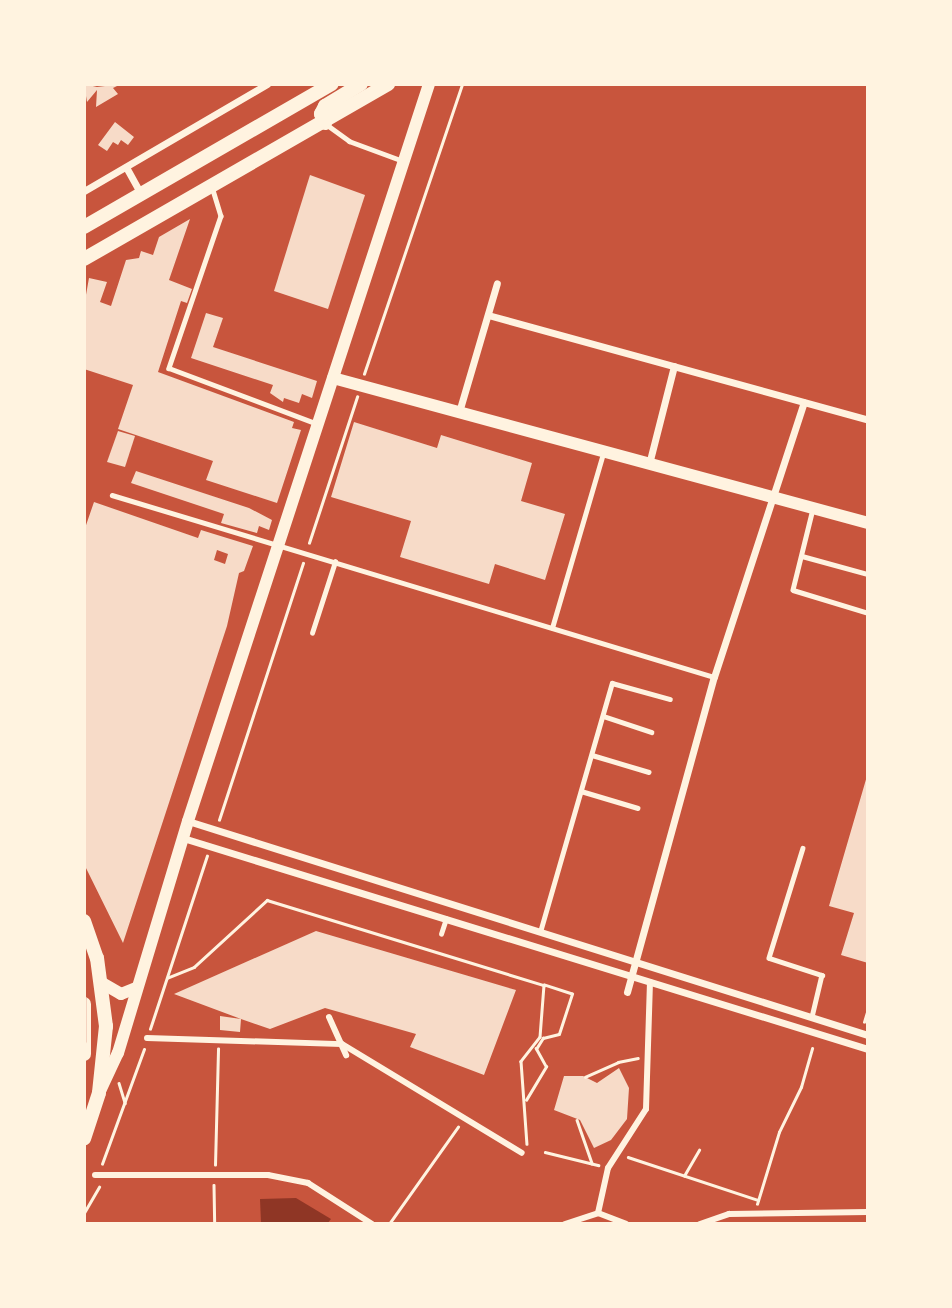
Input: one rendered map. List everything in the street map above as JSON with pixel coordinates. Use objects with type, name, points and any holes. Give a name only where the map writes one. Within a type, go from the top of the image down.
[{"type":"main road","points":[[84,227],[332,84]]},
{"type":"main road","points":[[325,123],[321,114],[325,106],[361,84]]},
{"type":"main road","points":[[84,259],[325,123],[388,84]]},
{"type":"main road","points":[[84,922],[102,983],[106,1047],[99,1093],[84,1139]]},
{"type":"main road","points":[[84,1004],[84,1054]]},
{"type":"street","points":[[84,191],[267,84]]},
{"type":"street","points":[[99,1093],[118,1053],[188,821],[429,84]]},
{"type":"street","points":[[126,167],[141,194]]},
{"type":"street","points":[[459,412],[497,283]]},
{"type":"street","points":[[488,316],[868,419]]},
{"type":"street","points":[[649,464],[674,366]]},
{"type":"street","points":[[333,378],[868,523]]},
{"type":"street","points":[[627,992],[714,677],[804,402]]},
{"type":"street","points":[[188,821],[868,1035]]},
{"type":"street","points":[[183,838],[868,1049]]},
{"type":"street","points":[[598,1213],[608,1168],[646,1109],[645,1058],[650,982]]},
{"type":"street","points":[[102,983],[121,993],[136,988]]},
{"type":"street","points":[[330,1017],[346,1055]]},
{"type":"street","points":[[147,1038],[342,1044],[522,1153]]},
{"type":"street","points":[[99,1176],[268,1175],[308,1183],[372,1224]]},
{"type":"street","points":[[700,1224],[729,1214],[868,1212]]},
{"type":"street","points":[[565,1224],[598,1213],[626,1224]]},
{"type":"lane","points":[[325,123],[349,141],[403,162]]},
{"type":"lane","points":[[213,186],[221,216],[169,368],[318,424]]},
{"type":"lane","points":[[552,628],[604,451]]},
{"type":"lane","points":[[112,495],[714,677]]},
{"type":"lane","points":[[814,509],[793,590],[868,613]]},
{"type":"lane","points":[[802,556],[868,573]]},
{"type":"lane","points":[[312,633],[335,562]]},
{"type":"lane","points":[[540,932],[612,683],[670,699]]},
{"type":"lane","points":[[603,716],[652,732]]},
{"type":"lane","points":[[592,755],[649,772]]},
{"type":"lane","points":[[581,791],[638,808]]},
{"type":"lane","points":[[803,848],[769,958],[822,975],[812,1017]]},
{"type":"lane","points":[[441,934],[446,919]]},
{"type":"path","points":[[216,830],[360,385],[462,84]]},
{"type":"path","points":[[84,1213],[147,1038],[211,846]]},
{"type":"path","points":[[167,978],[194,967],[267,900],[572,993],[559,1034],[543,1038],[536,1049],[545,1067],[525,1100]]},
{"type":"path","points":[[522,1153],[527,1144],[521,1061],[540,1037],[544,985]]},
{"type":"path","points":[[215,1224],[218,1039]]},
{"type":"path","points":[[754,1213],[779,1132],[802,1087],[812,1049]]},
{"type":"path","points":[[585,1077],[618,1062],[645,1058]]},
{"type":"path","points":[[388,1224],[464,1119]]},
{"type":"path","points":[[577,1120],[592,1163]]},
{"type":"path","points":[[684,1176],[699,1150]]},
{"type":"path","points":[[545,1152],[608,1168]]},
{"type":"path","points":[[618,1154],[758,1200]]},
{"type":"shaded area","points":[[296,1198],[331,1219],[327,1224],[261,1223],[260,1199]]},
{"type":"building","points":[[84,84],[97,87],[121,84],[113,88],[118,94],[96,107],[97,90],[87,102]]},
{"type":"building","points":[[115,122],[134,137],[128,145],[121,140],[118,145],[113,142],[107,151],[98,145]]},
{"type":"building","points":[[310,175],[365,195],[328,309],[274,291]]},
{"type":"building","points":[[190,219],[169,280],[192,289],[187,303],[181,301],[158,372],[294,422],[292,428],[301,430],[277,503],[206,480],[213,461],[118,429],[133,385],[84,369],[84,306],[89,278],[107,282],[100,302],[111,306],[126,260],[139,258],[141,251],[153,255],[159,237]]},
{"type":"building","points":[[206,313],[223,318],[213,347],[317,381],[312,398],[302,394],[299,403],[284,398],[283,402],[270,393],[273,385],[191,358]]},
{"type":"building","points":[[354,422],[437,448],[441,435],[532,463],[521,501],[565,514],[545,580],[495,564],[489,584],[400,557],[411,521],[331,497]]},
{"type":"building","points":[[118,431],[135,436],[125,467],[107,462]]},
{"type":"building","points":[[136,471],[249,508],[272,520],[269,530],[259,526],[257,533],[221,523],[224,514],[131,483]]},
{"type":"building","points":[[94,502],[198,538],[201,530],[253,546],[244,571],[239,573],[227,626],[123,943],[84,864],[84,531]],"holes":[[[217,550],[228,554],[225,564],[214,560]]]},
{"type":"building","points":[[867,776],[868,963],[841,955],[854,913],[829,906]]},
{"type":"building","points":[[316,931],[516,990],[484,1075],[410,1047],[416,1034],[325,1008],[270,1029],[174,994]]},
{"type":"building","points":[[220,1016],[241,1019],[240,1032],[220,1030]]},
{"type":"building","points":[[619,1068],[629,1088],[627,1119],[611,1140],[594,1148],[580,1120],[554,1110],[564,1076],[583,1076],[597,1083]]},
{"type":"railway","points":[[84,998],[84,1041]]}]
